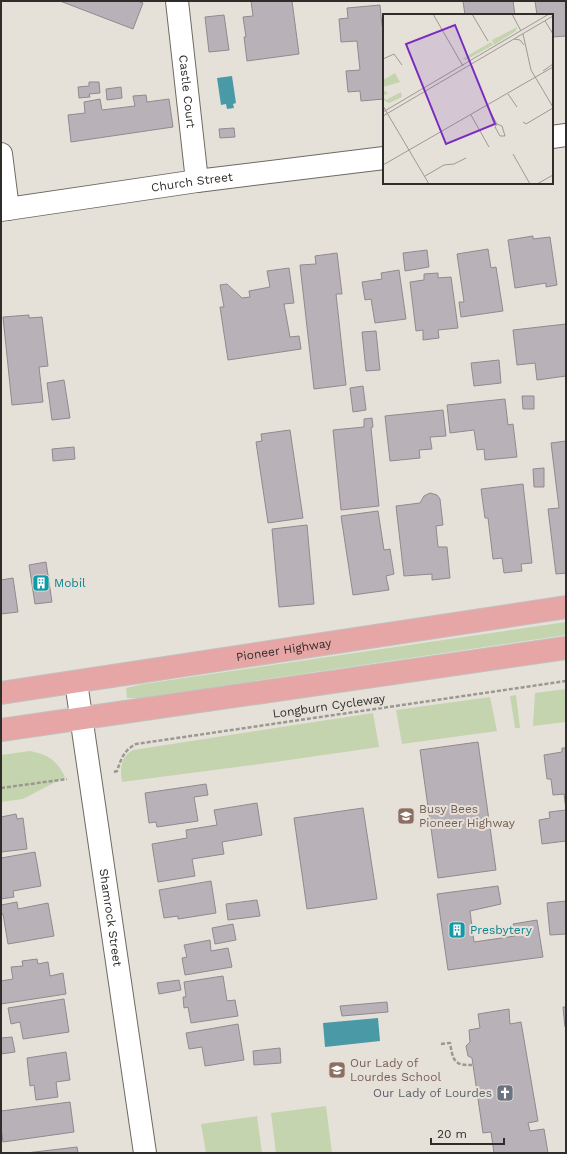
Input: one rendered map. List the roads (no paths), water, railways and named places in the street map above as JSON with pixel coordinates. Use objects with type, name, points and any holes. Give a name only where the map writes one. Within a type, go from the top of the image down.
[{"type":"main road","name":"Pioneer Highway","points":[[1,693],[566,607]]},
{"type":"main road","points":[[1,730],[566,648]]},
{"type":"street","name":"Castle Court","points":[[177,1],[197,181]]},
{"type":"street","points":[[553,137],[566,135]]},
{"type":"street","points":[[1,154],[4,210]]},
{"type":"street","name":"Church Street","points":[[4,210],[197,181],[383,158]]},
{"type":"street","name":"Shamrock Street","points":[[76,682],[145,1153]]},
{"type":"water","points":[[232,76],[236,103],[233,104],[234,108],[227,109],[226,104],[221,105],[217,78]]},
{"type":"water","points":[[378,1018],[380,1041],[325,1047],[323,1023]]},
{"type":"place","name":"Mobil","points":[[41,583]]},
{"type":"place","name":"Busy Bees Pioneer Highway","points":[[406,816]]},
{"type":"place","name":"Presbytery","points":[[457,930]]},
{"type":"place","name":"Our Lady of Lourdes School","points":[[337,1070]]},
{"type":"place","name":"Our Lady of Lourdes","points":[[505,1093]]}]
